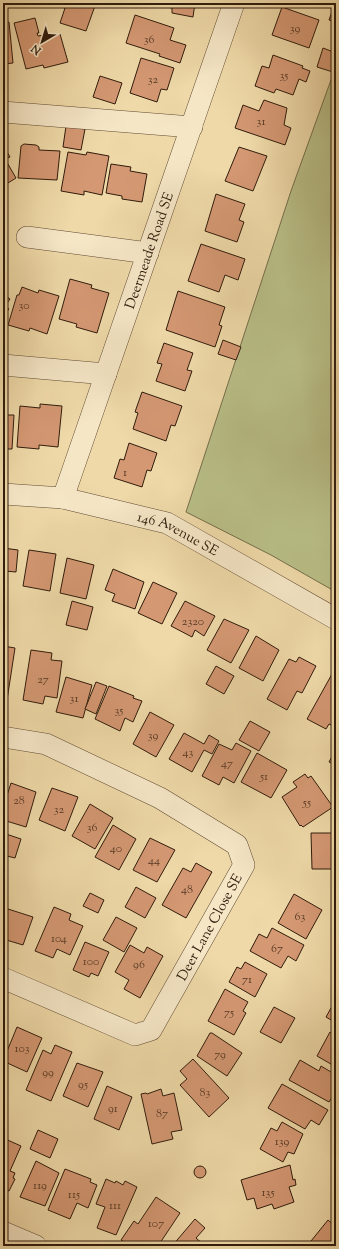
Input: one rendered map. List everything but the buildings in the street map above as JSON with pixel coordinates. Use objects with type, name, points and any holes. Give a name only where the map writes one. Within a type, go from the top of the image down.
[{"type":"street","name":"Deermeade Road SE","points":[[63,498],[234,3]]},
{"type":"street","points":[[3,112],[192,127]]},
{"type":"street","points":[[27,237],[148,253]]},
{"type":"street","points":[[3,365],[106,374]]},
{"type":"street","name":"146 Avenue SE","points":[[3,494],[63,498],[166,524],[336,619]]},
{"type":"street","name":"Deer Lane Close SE","points":[[3,737],[46,744],[160,798],[237,846],[244,865],[151,1030],[135,1035],[3,978]]},
{"type":"street","points":[[3,1232],[36,1246]]},
{"type":"green space","points":[[336,66],[336,592],[271,555],[186,512],[291,191]]}]
